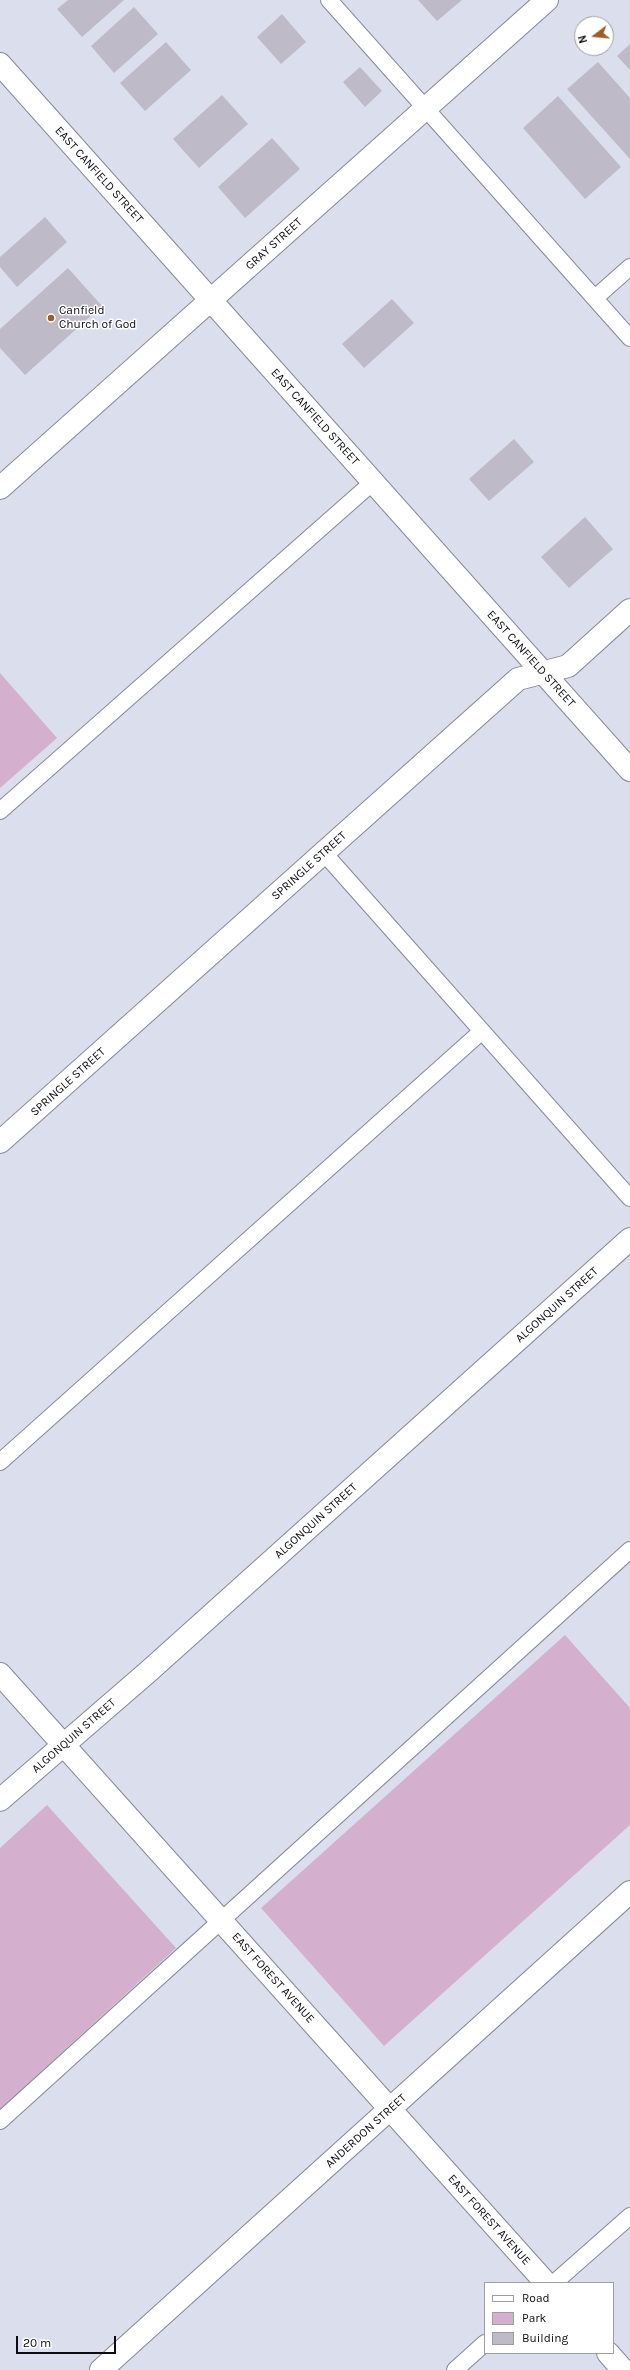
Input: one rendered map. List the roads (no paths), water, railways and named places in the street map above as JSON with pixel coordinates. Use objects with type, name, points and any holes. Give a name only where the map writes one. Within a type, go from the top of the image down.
[{"type":"street","name":"GRAY STREET","points":[[0,488],[547,0]]},
{"type":"street","name":"EAST CANFIELD STREET","points":[[0,64],[630,770]]},
{"type":"street","name":"SPRINGLE STREET","points":[[0,1142],[518,679],[568,666],[630,610]]},
{"type":"street","name":"ALGONQUIN STREET","points":[[0,1800],[64,1745],[630,1239]]},
{"type":"street","name":"EAST FOREST AVENUE","points":[[0,1674],[545,2282]]},
{"type":"street","name":"ANDERDON STREET","points":[[101,2370],[630,1892]]},
{"type":"street","points":[[609,2354],[623,2370]]},
{"type":"lane","points":[[329,0],[630,338]]},
{"type":"lane","points":[[595,298],[630,267]]},
{"type":"lane","points":[[0,811],[373,482]]},
{"type":"lane","points":[[324,853],[630,1198]]},
{"type":"lane","points":[[0,1462],[482,1031]]},
{"type":"lane","points":[[0,2121],[221,1919],[630,1550]]},
{"type":"lane","points":[[555,2282],[630,2216]]},
{"type":"lane","points":[[455,2370],[484,2344]]},
{"type":"place","name":"Canfield Church of God","points":[[51,318]]}]
